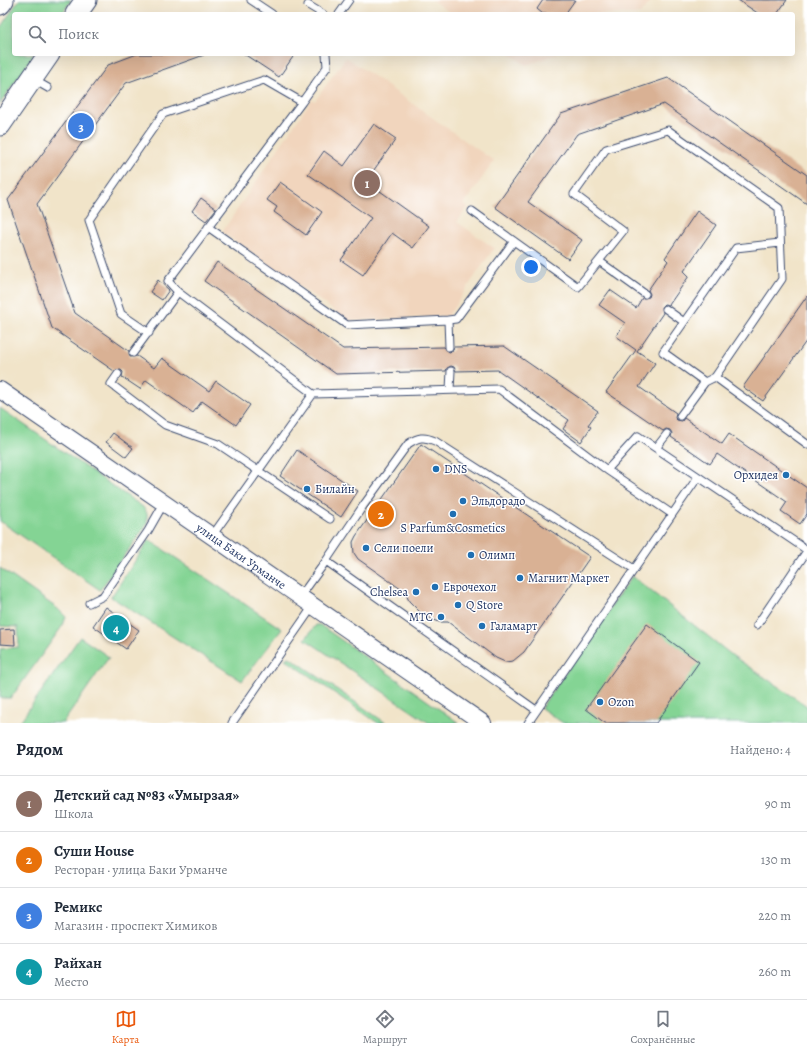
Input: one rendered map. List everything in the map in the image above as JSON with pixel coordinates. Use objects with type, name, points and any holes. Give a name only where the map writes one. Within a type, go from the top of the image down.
[{"type":"main road","points":[[0,4],[3,0]]},
{"type":"main road","points":[[77,12],[86,0]]},
{"type":"main road","points":[[0,125],[40,83],[48,56]]},
{"type":"street","name":"улица Баки Урманче","points":[[0,390],[483,723]]},
{"type":"lane","points":[[251,0],[269,12]]},
{"type":"lane","points":[[340,12],[349,0]]},
{"type":"lane","points":[[308,5],[320,12]]},
{"type":"lane","points":[[326,56],[327,67],[168,281],[178,292],[313,394],[450,389],[499,389],[607,470],[672,514]]},
{"type":"lane","points":[[149,332],[121,314],[89,220],[163,114],[264,80],[302,102]]},
{"type":"lane","points":[[472,211],[578,287],[623,231],[574,194],[606,149],[668,130],[779,208],[782,279],[714,377],[705,382],[680,416]]},
{"type":"lane","points":[[208,227],[348,325],[456,319],[514,241]]},
{"type":"lane","points":[[705,382],[663,352],[736,248],[780,243]]},
{"type":"lane","points":[[599,261],[645,294]]},
{"type":"lane","points":[[133,353],[178,292]]},
{"type":"lane","points":[[666,309],[684,322]]},
{"type":"lane","points":[[448,320],[449,347]]},
{"type":"lane","points":[[450,389],[451,371]]},
{"type":"lane","points":[[118,374],[111,384],[166,425],[218,444],[330,520]]},
{"type":"lane","points":[[714,377],[807,444]]},
{"type":"lane","points":[[212,536],[259,472],[313,394]]},
{"type":"lane","points":[[656,448],[667,434]]},
{"type":"lane","points":[[607,470],[638,436],[807,550],[757,625]]},
{"type":"lane","points":[[232,723],[306,601],[326,561],[363,506],[408,444],[417,438],[426,437],[435,441],[634,569]]},
{"type":"lane","points":[[528,723],[698,477]]},
{"type":"lane","points":[[89,603],[103,596],[148,531],[164,503]]},
{"type":"lane","points":[[326,561],[536,710]]},
{"type":"shaded area","points":[[432,0],[652,0],[642,12],[449,12]]},
{"type":"shaded area","points":[[513,56],[552,56],[526,65]]},
{"type":"shaded area","points":[[346,57],[494,161],[464,204],[468,207],[457,222],[494,248],[448,316],[349,321],[222,232],[312,99],[315,101]]},
{"type":"green space","points":[[19,0],[71,0],[63,12],[12,12],[12,56],[33,56],[0,104],[0,28]]},
{"type":"green space","points":[[0,408],[143,507],[147,513],[147,524],[100,590],[0,521]]},
{"type":"green space","points":[[149,540],[282,629],[242,681],[111,597]]},
{"type":"green space","points":[[0,568],[58,609],[66,617],[63,625],[11,698],[0,698],[0,649],[19,647],[18,627],[0,626]]},
{"type":"green space","points":[[632,576],[733,656],[807,706],[807,723],[563,723],[541,708]]},
{"type":"green space","points":[[316,625],[320,625],[459,723],[429,723],[305,639]]},
{"type":"green space","points":[[80,637],[109,657],[63,723],[19,723]]},
{"type":"green space","points":[[289,657],[386,723],[378,723],[285,659]]},
{"type":"building","points":[[543,0],[575,0],[566,12],[541,12],[537,9]]},
{"type":"building","points":[[738,0],[787,0],[778,12],[756,12]]},
{"type":"building","points":[[132,56],[201,56],[126,83],[37,204],[75,313],[129,351],[130,357],[137,356],[154,368],[162,358],[209,391],[216,381],[250,405],[236,425],[202,401],[193,413],[146,380],[140,389],[122,377],[123,372],[121,370],[114,371],[52,328],[8,200],[108,65]]},
{"type":"building","points":[[247,56],[294,56],[279,77]]},
{"type":"building","points":[[668,78],[807,175],[807,204],[664,104],[577,134],[528,202],[582,240],[568,259],[495,207],[561,114]]},
{"type":"building","points":[[374,124],[396,139],[366,181],[429,226],[413,248],[392,233],[363,275],[341,260],[371,218],[308,174],[324,151],[344,166]]},
{"type":"building","points":[[280,182],[322,212],[306,235],[274,212],[277,207],[267,200]]},
{"type":"building","points":[[201,198],[216,209],[206,221],[192,211]]},
{"type":"building","points":[[697,211],[716,225],[684,271],[689,276],[669,305],[664,304],[662,306],[663,313],[637,351],[655,363],[639,387],[676,413],[675,418],[677,420],[682,421],[684,418],[722,444],[729,434],[807,488],[807,514],[800,524],[781,511],[787,502],[717,454],[710,464],[671,437],[672,433],[670,430],[666,429],[663,431],[606,392],[636,350],[616,336],[625,323],[599,305],[610,290],[636,308],[642,298],[649,297],[650,294],[648,290],[668,261],[665,258]]},
{"type":"building","points":[[217,262],[343,349],[444,347],[449,352],[452,351],[454,347],[504,346],[598,411],[588,425],[591,427],[581,442],[563,429],[569,420],[498,370],[456,371],[454,367],[451,366],[447,368],[446,371],[336,374],[204,281]]},
{"type":"building","points":[[158,280],[169,290],[162,300],[150,292]]},
{"type":"building","points":[[807,296],[807,340],[763,401],[743,387]]},
{"type":"building","points":[[113,433],[133,448],[126,457],[106,442]]},
{"type":"building","name":"Олимп","points":[[421,444],[590,557],[524,652],[513,661],[505,662],[496,658],[448,622],[439,622],[423,615],[409,601],[405,592],[358,559],[354,553],[353,542],[356,536]]},
{"type":"building","points":[[297,450],[358,491],[341,517],[280,476]]},
{"type":"building","points":[[106,607],[139,630],[126,649],[93,626]]},
{"type":"building","points":[[647,624],[699,662],[656,723],[605,723],[586,709]]},
{"type":"building","points":[[14,629],[15,645],[0,644],[0,630]]},
{"type":"place","name":"Ремикс","points":[[81,126]]},
{"type":"place","name":"Детский сад №83 «Умырзая»","points":[[367,183]]},
{"type":"place","name":"DNS","points":[[436,469]]},
{"type":"place","name":"Орхидея","points":[[786,475]]},
{"type":"place","name":"Билайн","points":[[307,489]]},
{"type":"place","name":"Эльдорадо","points":[[463,501]]},
{"type":"place","name":"Суши House","points":[[381,514]]},
{"type":"place","name":"S Parfum&Cosmetics","points":[[453,514]]},
{"type":"place","name":"Сели поели","points":[[366,548]]},
{"type":"place","name":"Олимп","points":[[471,555]]},
{"type":"place","name":"Магнит Маркет","points":[[520,578]]},
{"type":"place","name":"Еврочехол","points":[[435,587]]},
{"type":"place","name":"Chelsea","points":[[416,592]]},
{"type":"place","name":"Q Store","points":[[458,605]]},
{"type":"place","name":"МТС","points":[[441,617]]},
{"type":"place","name":"Галамарт","points":[[482,626]]},
{"type":"place","name":"Райхан","points":[[116,628]]},
{"type":"place","name":"Ozon","points":[[600,702]]}]
